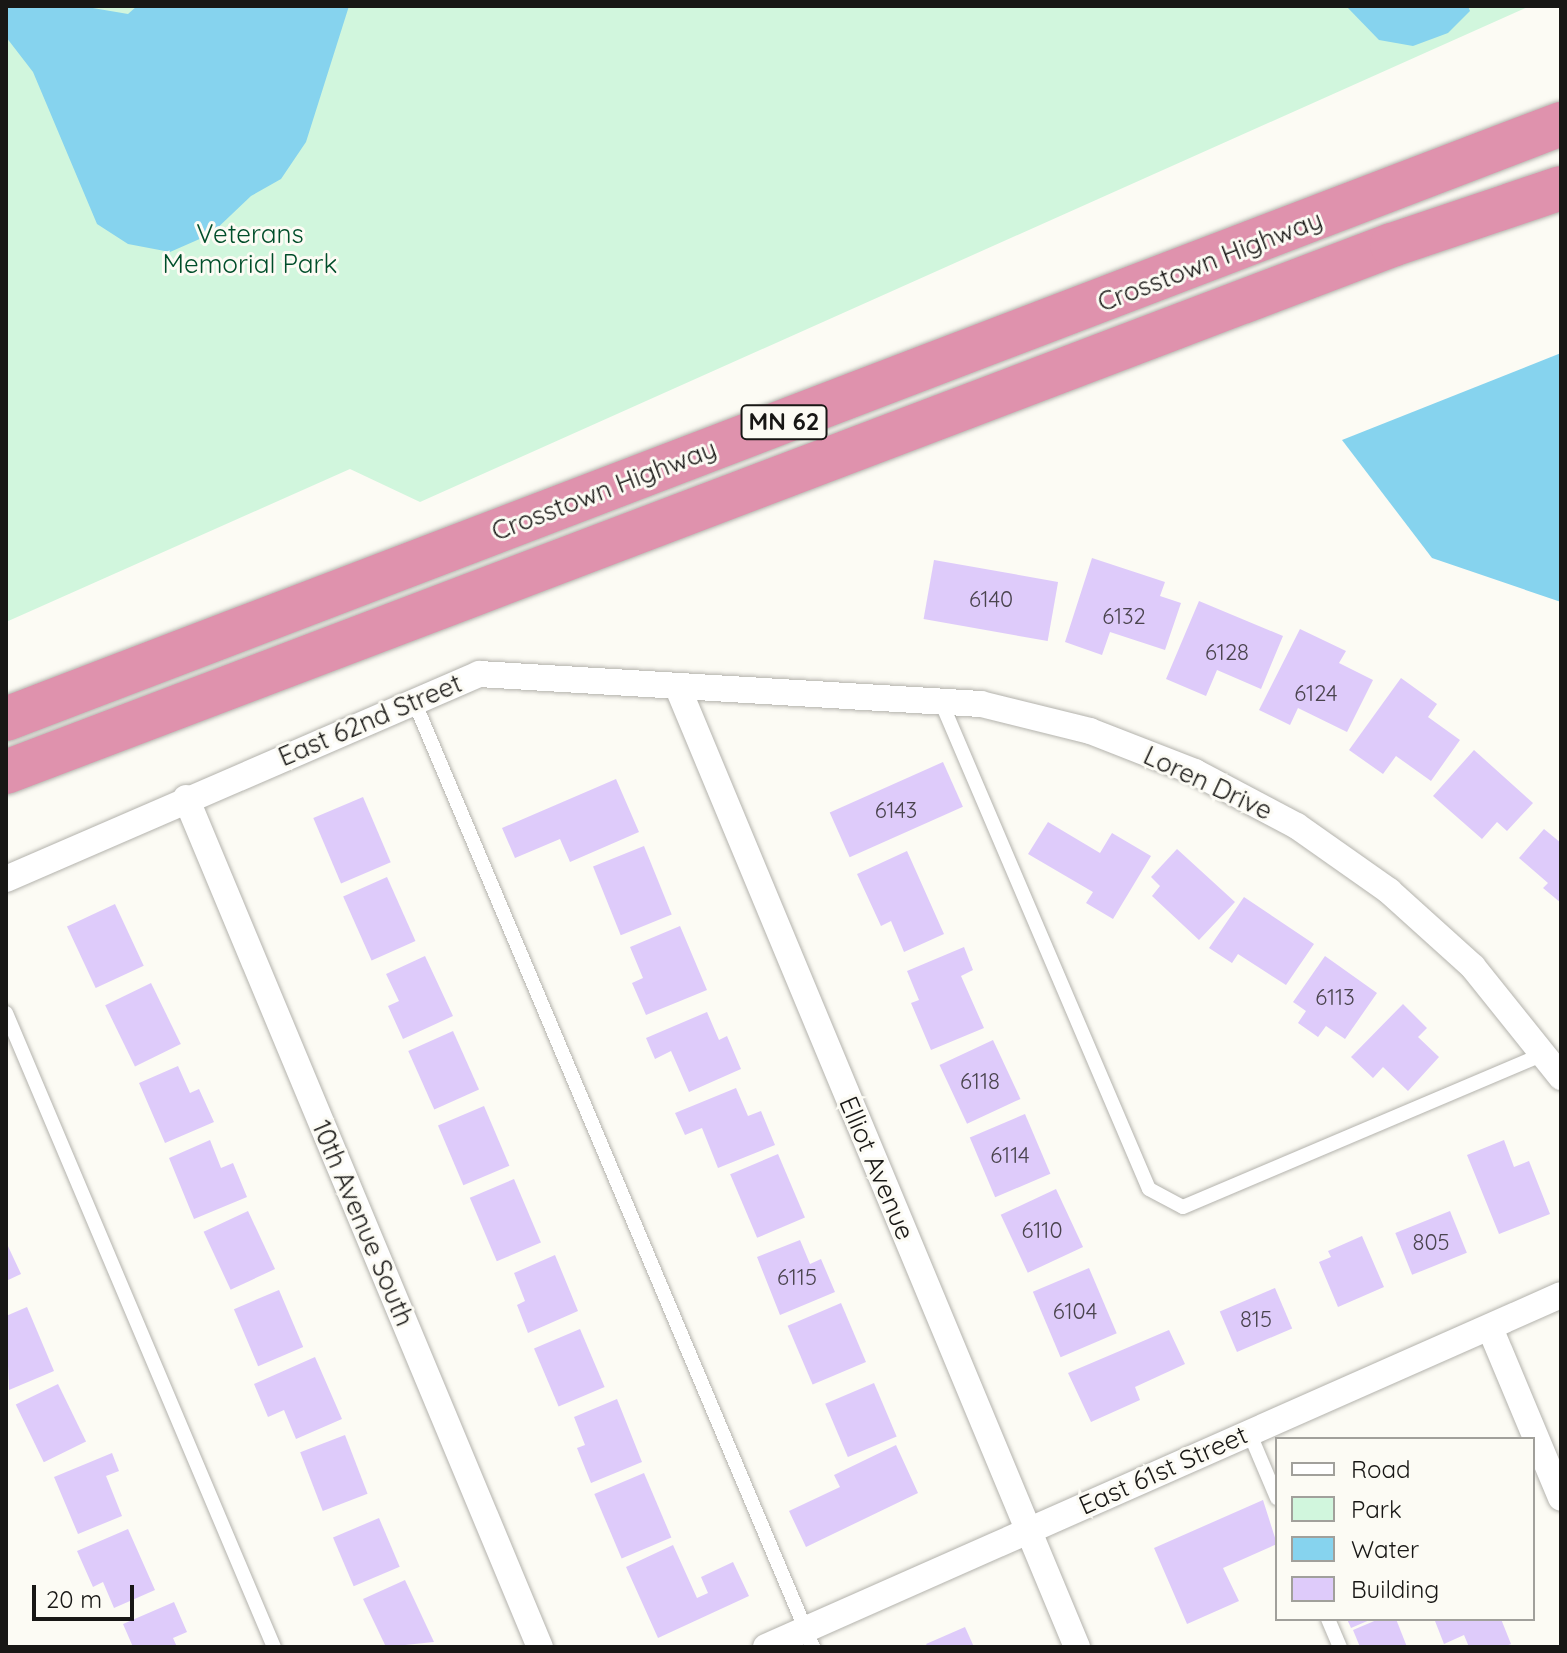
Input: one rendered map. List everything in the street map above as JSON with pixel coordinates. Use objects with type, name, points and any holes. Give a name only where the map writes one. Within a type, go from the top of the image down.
[{"type":"highway","name":"Crosstown Highway","points":[[6,719],[1561,124]]},
{"type":"highway","name":"Crosstown Highway","points":[[6,772],[1377,251],[1561,188]]},
{"type":"street","name":"East 62nd Street","points":[[6,879],[186,798],[479,674],[757,691]]},
{"type":"street","name":"Elliot Avenue","points":[[678,688],[1077,1647]]},
{"type":"street","name":"Loren Drive","points":[[757,691],[981,704],[1090,731],[1195,772],[1297,826],[1389,891],[1473,967],[1545,1053],[1561,1077]]},
{"type":"street","name":"10th Avenue South","points":[[186,798],[540,1647]]},
{"type":"street","name":"East 61st Street","points":[[766,1647],[810,1638],[1027,1530],[1561,1295]]},
{"type":"street","points":[[1490,1328],[1561,1498]]},
{"type":"lane","points":[[414,701],[810,1638]]},
{"type":"lane","points":[[942,704],[1149,1189],[1183,1207],[1545,1053]]},
{"type":"lane","points":[[6,1013],[274,1647]]},
{"type":"lane","points":[[1249,1432],[1275,1493]]},
{"type":"lane","points":[[1329,1621],[1340,1647]]},
{"type":"green space","name":"Veterans Memorial Park","points":[[6,6],[1530,6],[420,502],[350,469],[6,622]]},
{"type":"water","points":[[6,6],[81,6],[128,14],[137,6],[349,6],[306,142],[281,179],[251,196],[211,234],[170,252],[128,244],[97,224],[33,72],[6,37]]},
{"type":"water","points":[[1346,6],[1468,6],[1470,11],[1448,33],[1413,46],[1379,40]]},
{"type":"water","points":[[1561,353],[1561,602],[1432,558],[1342,440]]},
{"type":"building","points":[[1092,558],[1165,582],[1160,596],[1181,603],[1165,650],[1110,632],[1102,655],[1065,642]]},
{"type":"building","points":[[934,560],[1058,582],[1048,641],[924,619]]},
{"type":"building","points":[[1199,601],[1283,636],[1261,689],[1217,670],[1206,696],[1166,679]]},
{"type":"building","points":[[1300,629],[1346,651],[1339,663],[1373,680],[1347,732],[1298,708],[1290,725],[1259,710]]},
{"type":"building","points":[[1401,678],[1437,704],[1428,717],[1460,740],[1431,781],[1396,756],[1383,774],[1349,750]]},
{"type":"building","points":[[1474,750],[1533,803],[1507,831],[1497,822],[1482,839],[1433,796]]},
{"type":"building","points":[[943,762],[963,807],[850,857],[830,812]]},
{"type":"building","points":[[616,779],[639,832],[570,862],[560,839],[515,858],[502,828]]},
{"type":"building","points":[[363,797],[391,862],[341,883],[313,818]]},
{"type":"building","points":[[1048,822],[1100,853],[1112,833],[1151,856],[1113,919],[1086,903],[1093,892],[1028,854]]},
{"type":"building","points":[[1544,829],[1561,843],[1561,903],[1543,888],[1548,883],[1519,858]]},
{"type":"building","points":[[644,846],[672,915],[621,935],[593,867]]},
{"type":"building","points":[[1177,849],[1235,902],[1199,940],[1152,896],[1160,886],[1151,877]]},
{"type":"building","points":[[907,851],[944,934],[904,952],[891,921],[881,926],[857,874]]},
{"type":"building","points":[[387,877],[415,941],[372,960],[343,897]]},
{"type":"building","points":[[1244,897],[1314,944],[1286,985],[1238,954],[1232,963],[1209,948]]},
{"type":"building","points":[[115,904],[144,966],[96,988],[67,926]]},
{"type":"building","points":[[680,926],[707,990],[646,1015],[632,983],[643,978],[630,947]]},
{"type":"building","points":[[964,947],[973,970],[961,976],[984,1028],[931,1050],[911,1003],[919,1000],[907,971]]},
{"type":"building","points":[[425,956],[453,1016],[403,1039],[388,1006],[399,1001],[386,974]]},
{"type":"building","points":[[1325,956],[1377,993],[1345,1039],[1326,1026],[1318,1037],[1298,1023],[1306,1011],[1293,1002]]},
{"type":"building","points":[[151,983],[181,1044],[135,1066],[105,1005]]},
{"type":"building","points":[[1403,1004],[1427,1028],[1418,1037],[1439,1057],[1408,1091],[1383,1067],[1373,1078],[1351,1057]]},
{"type":"building","points":[[707,1012],[719,1040],[727,1036],[741,1069],[689,1092],[671,1051],[655,1059],[646,1038]]},
{"type":"building","points":[[453,1031],[479,1089],[434,1109],[408,1051]]},
{"type":"building","points":[[993,1040],[1020,1099],[967,1124],[940,1065]]},
{"type":"building","points":[[178,1066],[190,1093],[199,1089],[214,1122],[165,1143],[139,1083]]},
{"type":"building","points":[[736,1088],[748,1116],[761,1111],[775,1145],[718,1168],[702,1128],[685,1135],[675,1113]]},
{"type":"building","points":[[484,1106],[509,1166],[463,1185],[438,1126]]},
{"type":"building","points":[[1025,1114],[1050,1174],[995,1197],[970,1137]]},
{"type":"building","points":[[210,1140],[221,1168],[233,1163],[247,1197],[194,1219],[169,1158]]},
{"type":"building","points":[[1504,1140],[1514,1167],[1529,1161],[1550,1214],[1499,1234],[1467,1155]]},
{"type":"building","points":[[778,1154],[805,1218],[757,1238],[730,1174]]},
{"type":"building","points":[[514,1179],[541,1243],[497,1261],[470,1198]]},
{"type":"building","points":[[1056,1189],[1083,1247],[1028,1273],[1001,1215]]},
{"type":"building","points":[[248,1211],[275,1269],[231,1290],[204,1232]]},
{"type":"building","points":[[1450,1211],[1467,1253],[1412,1275],[1395,1233]]},
{"type":"building","points":[[1362,1236],[1384,1287],[1338,1307],[1319,1262],[1331,1257],[1328,1251]]},
{"type":"building","points":[[800,1240],[810,1264],[821,1259],[835,1292],[780,1315],[757,1257]]},
{"type":"building","points":[[6,1242],[21,1274],[6,1281]]},
{"type":"building","points":[[555,1255],[578,1311],[528,1333],[517,1305],[525,1301],[514,1273]]},
{"type":"building","points":[[1089,1268],[1117,1333],[1061,1357],[1033,1292]]},
{"type":"building","points":[[1275,1288],[1292,1329],[1237,1352],[1220,1311]]},
{"type":"building","points":[[279,1290],[303,1347],[258,1366],[234,1309]]},
{"type":"building","points":[[841,1303],[866,1362],[813,1385],[788,1326]]},
{"type":"building","points":[[27,1307],[54,1371],[9,1390],[6,1316]]},
{"type":"building","points":[[580,1329],[605,1387],[559,1407],[534,1349]]},
{"type":"building","points":[[1169,1330],[1185,1364],[1135,1387],[1140,1400],[1091,1422],[1068,1373]]},
{"type":"building","points":[[315,1357],[342,1419],[296,1439],[284,1410],[268,1417],[254,1384]]},
{"type":"building","points":[[874,1383],[897,1436],[848,1457],[825,1404]]},
{"type":"building","points":[[58,1384],[86,1442],[44,1462],[16,1405]]},
{"type":"building","points":[[617,1399],[642,1462],[591,1483],[577,1448],[585,1445],[574,1417]]},
{"type":"building","points":[[345,1435],[368,1494],[323,1511],[300,1452]]},
{"type":"building","points":[[896,1445],[918,1493],[806,1547],[789,1511],[840,1487],[834,1475]]},
{"type":"building","points":[[112,1453],[119,1471],[106,1476],[122,1516],[78,1534],[54,1477]]},
{"type":"building","points":[[644,1473],[671,1537],[622,1559],[594,1494]]},
{"type":"building","points":[[1263,1500],[1275,1538],[1275,1545],[1223,1568],[1239,1601],[1187,1624],[1154,1548]]},
{"type":"building","points":[[379,1518],[400,1567],[354,1586],[333,1538]]},
{"type":"building","points":[[128,1529],[155,1590],[114,1608],[103,1582],[93,1587],[77,1551]]},
{"type":"building","points":[[673,1545],[697,1598],[708,1593],[701,1577],[733,1562],[749,1596],[658,1638],[626,1567]]},
{"type":"building","points":[[405,1580],[434,1642],[386,1647],[363,1599]]},
{"type":"building","points":[[174,1602],[187,1632],[173,1638],[177,1647],[133,1647],[123,1624]]},
{"type":"building","points":[[1348,1621],[1367,1621],[1351,1628]]},
{"type":"building","points":[[1374,1621],[1397,1621],[1407,1647],[1360,1647],[1353,1630]]},
{"type":"building","points":[[1435,1621],[1502,1621],[1511,1644],[1503,1647],[1469,1647],[1464,1635],[1444,1644]]},
{"type":"building","points":[[965,1627],[974,1647],[928,1647],[926,1644]]}]
